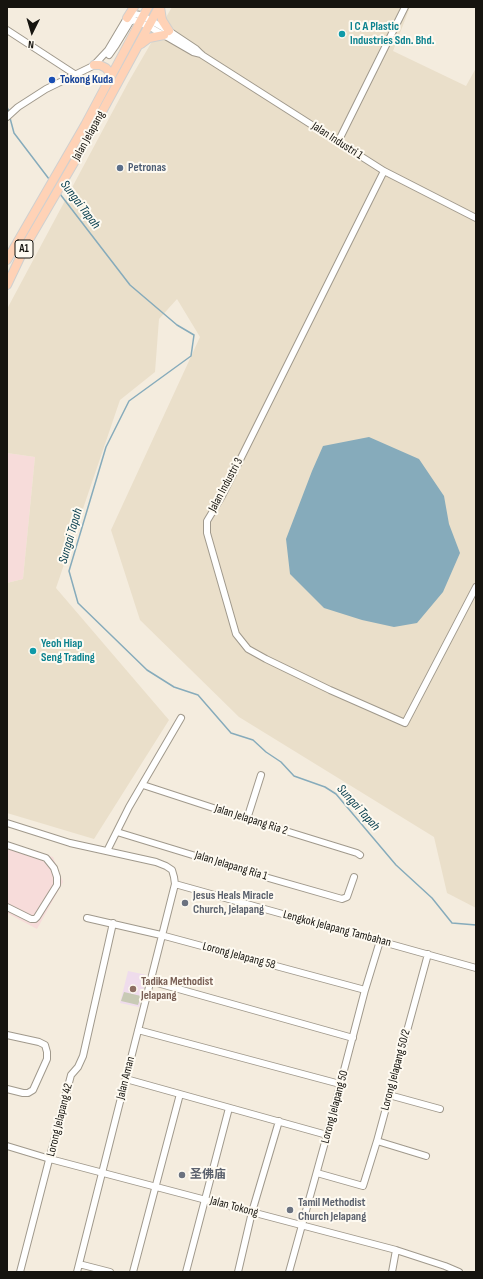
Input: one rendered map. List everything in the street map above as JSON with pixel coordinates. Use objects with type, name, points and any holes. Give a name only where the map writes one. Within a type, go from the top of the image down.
[{"type":"main road","points":[[127,18],[134,7]]},
{"type":"main road","name":"Jalan Jelapang","points":[[7,260],[59,172],[148,7]]},
{"type":"main road","points":[[138,46],[149,38],[166,33],[159,7]]},
{"type":"main road","name":"Jalan Jelapang","points":[[7,285],[26,245],[79,154],[159,7]]},
{"type":"main road","points":[[94,65],[100,65],[106,68],[109,72],[110,78]]},
{"type":"street","points":[[338,142],[405,7]]},
{"type":"street","points":[[94,65],[106,53],[127,18],[134,14],[142,19]]},
{"type":"street","points":[[7,117],[18,107],[46,89],[102,61],[110,53],[131,21],[142,19]]},
{"type":"street","name":"Jalan Industri 1","points":[[142,19],[166,33],[193,52],[202,55],[384,171],[476,218]]},
{"type":"street","points":[[7,30],[76,75]]},
{"type":"street","name":"Jalan Industri 3","points":[[384,171],[225,489],[207,522],[207,533],[236,634],[248,649],[330,690],[405,723],[476,587]]},
{"type":"street","points":[[107,851],[116,832],[181,718]]},
{"type":"street","points":[[248,820],[261,775]]},
{"type":"street","name":"Jalan Jelapang Ria 2","points":[[143,785],[360,855]]},
{"type":"street","points":[[7,823],[70,843],[156,862],[172,870],[175,884]]},
{"type":"street","name":"Jalan Jelapang Ria 1","points":[[116,832],[342,899],[347,896],[354,877]]},
{"type":"street","points":[[7,846],[46,858],[54,868],[58,877],[56,885],[35,919],[31,919],[7,907]]},
{"type":"street","name":"Jalan Aman","points":[[77,1272],[175,884]]},
{"type":"street","name":"Lengkok Jelapang Tambahan","points":[[175,884],[476,968]]},
{"type":"street","name":"Lorong Jelapang 58","points":[[87,918],[161,935],[365,990]]},
{"type":"street","name":"Lorong Jelapang 42","points":[[20,1272],[72,1076],[83,1056],[113,923]]},
{"type":"street","name":"Lorong Jelapang 50","points":[[289,1272],[317,1173],[365,990],[380,941]]},
{"type":"street","name":"Lorong Jelapang 50/2","points":[[317,1173],[363,1186],[377,1141],[428,954]]},
{"type":"street","points":[[150,981],[353,1038]]},
{"type":"street","points":[[138,1030],[340,1084]]},
{"type":"street","points":[[7,1035],[39,1042],[45,1045],[47,1059],[33,1090],[28,1093],[23,1093],[7,1089]]},
{"type":"street","points":[[126,1079],[327,1135]]},
{"type":"street","points":[[133,1272],[180,1094]]},
{"type":"street","points":[[389,1095],[440,1109]]},
{"type":"street","points":[[186,1272],[229,1108]]},
{"type":"street","points":[[238,1272],[252,1212],[279,1121]]},
{"type":"street","points":[[377,1141],[426,1156]]},
{"type":"street","name":"Jalan Tokong","points":[[7,1146],[50,1159],[302,1224],[396,1250],[459,1272]]},
{"type":"street","points":[[392,1272],[396,1250]]},
{"type":"street","points":[[79,1264],[110,1272]]},
{"type":"shaded area","points":[[172,7],[410,7],[393,51],[466,86],[476,68],[476,908],[447,893],[434,837],[239,717],[140,620],[111,530],[200,337],[177,299],[159,319],[155,372],[120,400],[56,588],[169,720],[94,839],[7,813],[7,583],[23,579],[35,457],[7,453],[7,309],[129,81]]},
{"type":"shaded area","points":[[7,453],[35,457],[23,579],[7,583]]},
{"type":"shaded area","points":[[7,843],[53,857],[63,882],[37,929],[7,913]]},
{"type":"shaded area","name":"Tadika Methodist Jelapang","points":[[128,971],[147,975],[139,1007],[120,1003]]},
{"type":"green space","points":[[124,992],[141,996],[138,1005],[121,1001]]},
{"type":"water","points":[[369,437],[419,459],[444,496],[449,524],[460,553],[443,592],[417,623],[394,627],[362,620],[324,608],[290,574],[286,539],[323,446]]},
{"type":"waterway","name":"Sungai Tapah","points":[[7,107],[9,112]]},
{"type":"waterway","name":"Sungai Tapah","points":[[10,118],[14,133],[49,179]]},
{"type":"waterway","name":"Sungai Tapah","points":[[60,194],[130,285],[177,325],[194,335],[191,356],[129,401],[106,447],[69,571],[78,603],[147,670],[174,687],[198,695],[231,733],[253,740],[266,752],[281,762],[294,776],[325,787],[336,794],[396,865],[432,898],[452,923],[476,925]]},
{"type":"place","name":"I C A Plastic Industries Sdn. Bhd.","points":[[342,34]]},
{"type":"place","name":"Tokong Kuda","points":[[52,80]]},
{"type":"place","name":"Petronas","points":[[120,168]]},
{"type":"place","name":"Yeoh Hiap Seng Trading","points":[[33,651]]},
{"type":"place","name":"Jesus Heals Miracle Church, Jelapang","points":[[185,903]]},
{"type":"place","name":"Tadika Methodist Jelapang","points":[[133,989]]},
{"type":"place","name":"圣佛庙","points":[[182,1175]]},
{"type":"place","name":"Tamil Methodist Church Jelapang","points":[[290,1210]]}]
